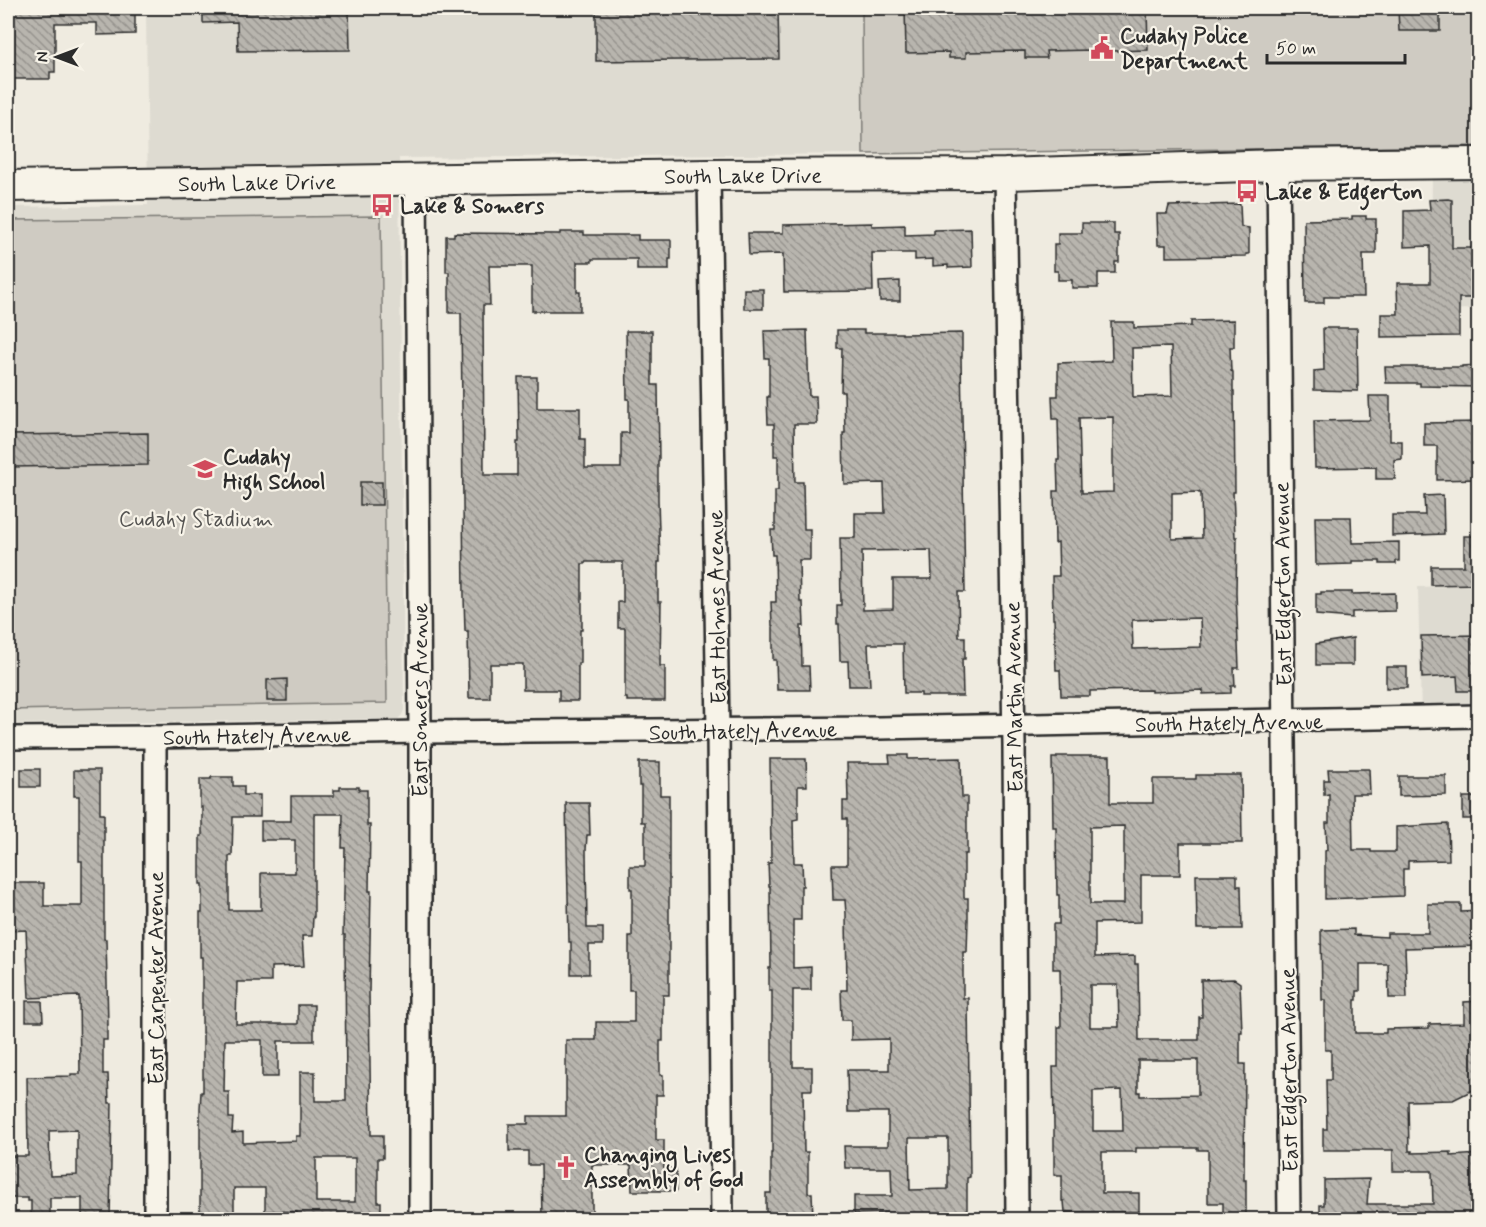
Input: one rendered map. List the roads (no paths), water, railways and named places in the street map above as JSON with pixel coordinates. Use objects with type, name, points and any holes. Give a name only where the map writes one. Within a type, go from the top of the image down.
[{"type":"main road","name":"South Lake Drive","points":[[8,186],[1005,174],[1278,165],[1479,163]]},
{"type":"street","name":"East Edgerton Avenue","points":[[1278,165],[1289,1220]]},
{"type":"street","name":"East Martin Avenue","points":[[1005,174],[1014,725],[1017,1220]]},
{"type":"street","name":"East Holmes Avenue","points":[[708,176],[718,730],[722,1220]]},
{"type":"street","name":"East Somers Avenue","points":[[416,180],[420,732],[420,1220]]},
{"type":"street","name":"South Hately Avenue","points":[[8,738],[879,728],[1479,716]]},
{"type":"street","name":"East Carpenter Avenue","points":[[155,737],[155,1220]]},
{"type":"place","name":"Cudahy Police Department","points":[[1102,48]]},
{"type":"place","name":"Lake & Edgerton","points":[[1247,191]]},
{"type":"place","name":"Lake & Somers","points":[[382,205]]},
{"type":"place","name":"Cudahy High School","points":[[205,469]]},
{"type":"place","name":"Changing Lives Assembly of God","points":[[566,1167]]},
{"type":"park label","name":"Cudahy Stadium","points":[[196,518]]}]
